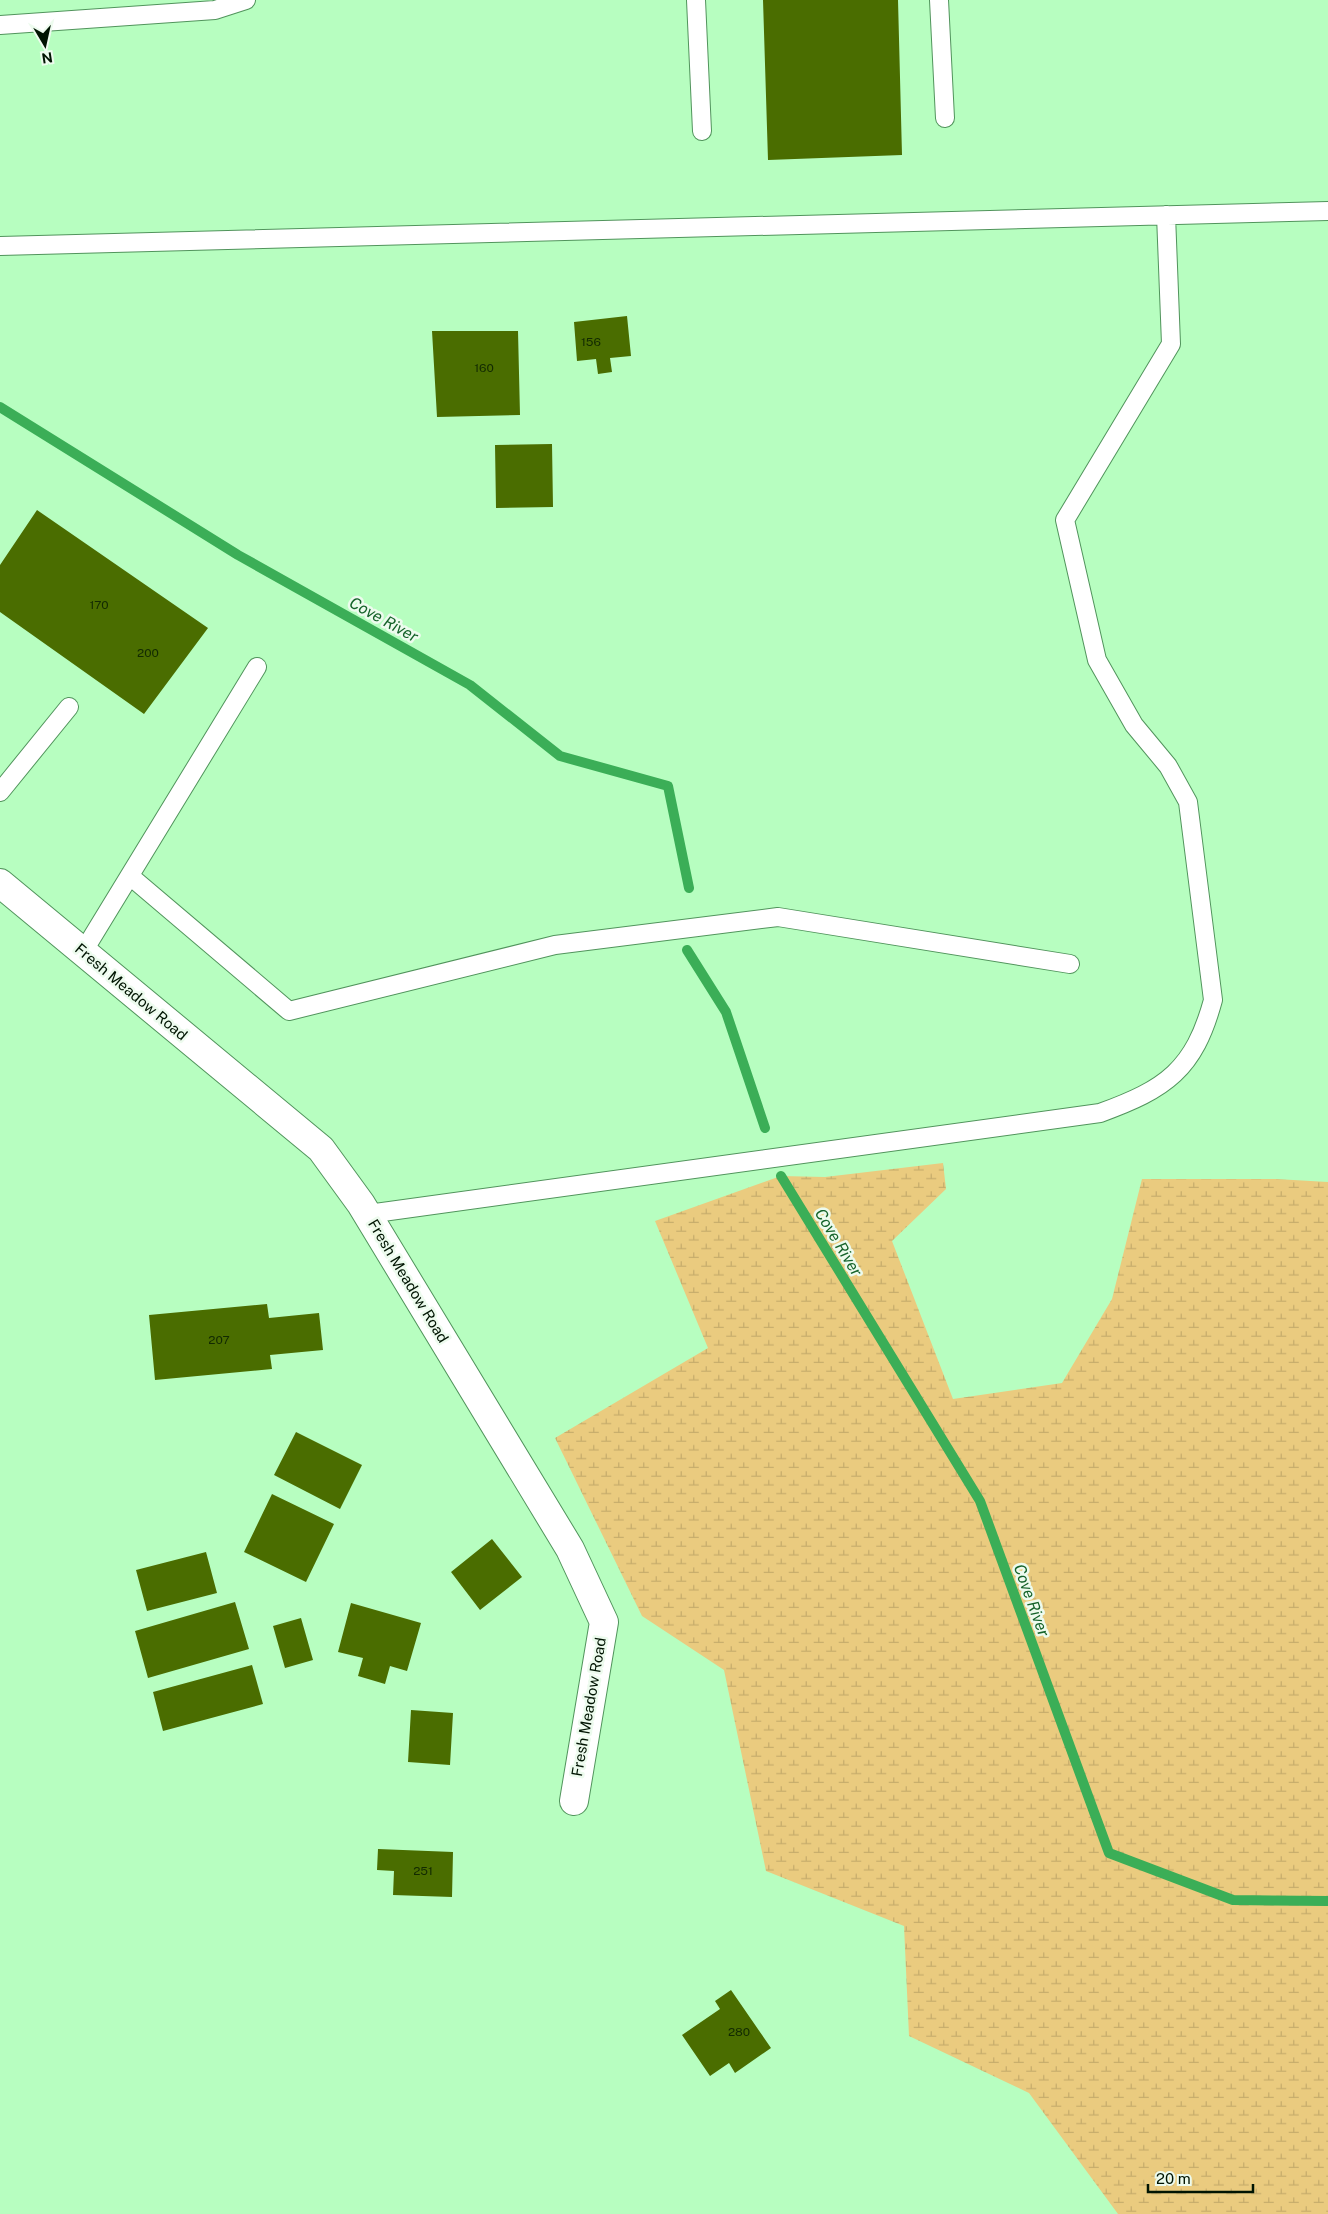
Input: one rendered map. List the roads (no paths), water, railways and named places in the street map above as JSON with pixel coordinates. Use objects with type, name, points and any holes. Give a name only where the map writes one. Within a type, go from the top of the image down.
[{"type":"street","name":"Fresh Meadow Road","points":[[0,883],[321,1149],[368,1214],[570,1549],[604,1622],[574,1802]]},
{"type":"lane","points":[[0,25],[215,10],[246,0]]},
{"type":"lane","points":[[696,0],[702,131]]},
{"type":"lane","points":[[939,0],[945,118]]},
{"type":"lane","points":[[0,246],[1328,211]]},
{"type":"lane","points":[[368,1214],[1100,1113],[1135,1101],[1174,1076],[1192,1054],[1205,1028],[1212,1000],[1188,802],[1168,766],[1134,724],[1097,660],[1065,520],[1171,344],[1166,215]]},
{"type":"lane","points":[[83,952],[257,667]]},
{"type":"lane","points":[[0,792],[69,707]]},
{"type":"lane","points":[[130,876],[289,1011],[555,945],[778,916],[1070,964]]},
{"type":"waterway","name":"Cove River","points":[[0,407],[238,555],[470,685],[560,756],[668,786],[689,888]]},
{"type":"waterway","name":"Cove River","points":[[687,950],[726,1012],[765,1128]]},
{"type":"waterway","name":"Cove River","points":[[781,1176],[980,1501],[1109,1853],[1233,1900],[1328,1901]]}]
